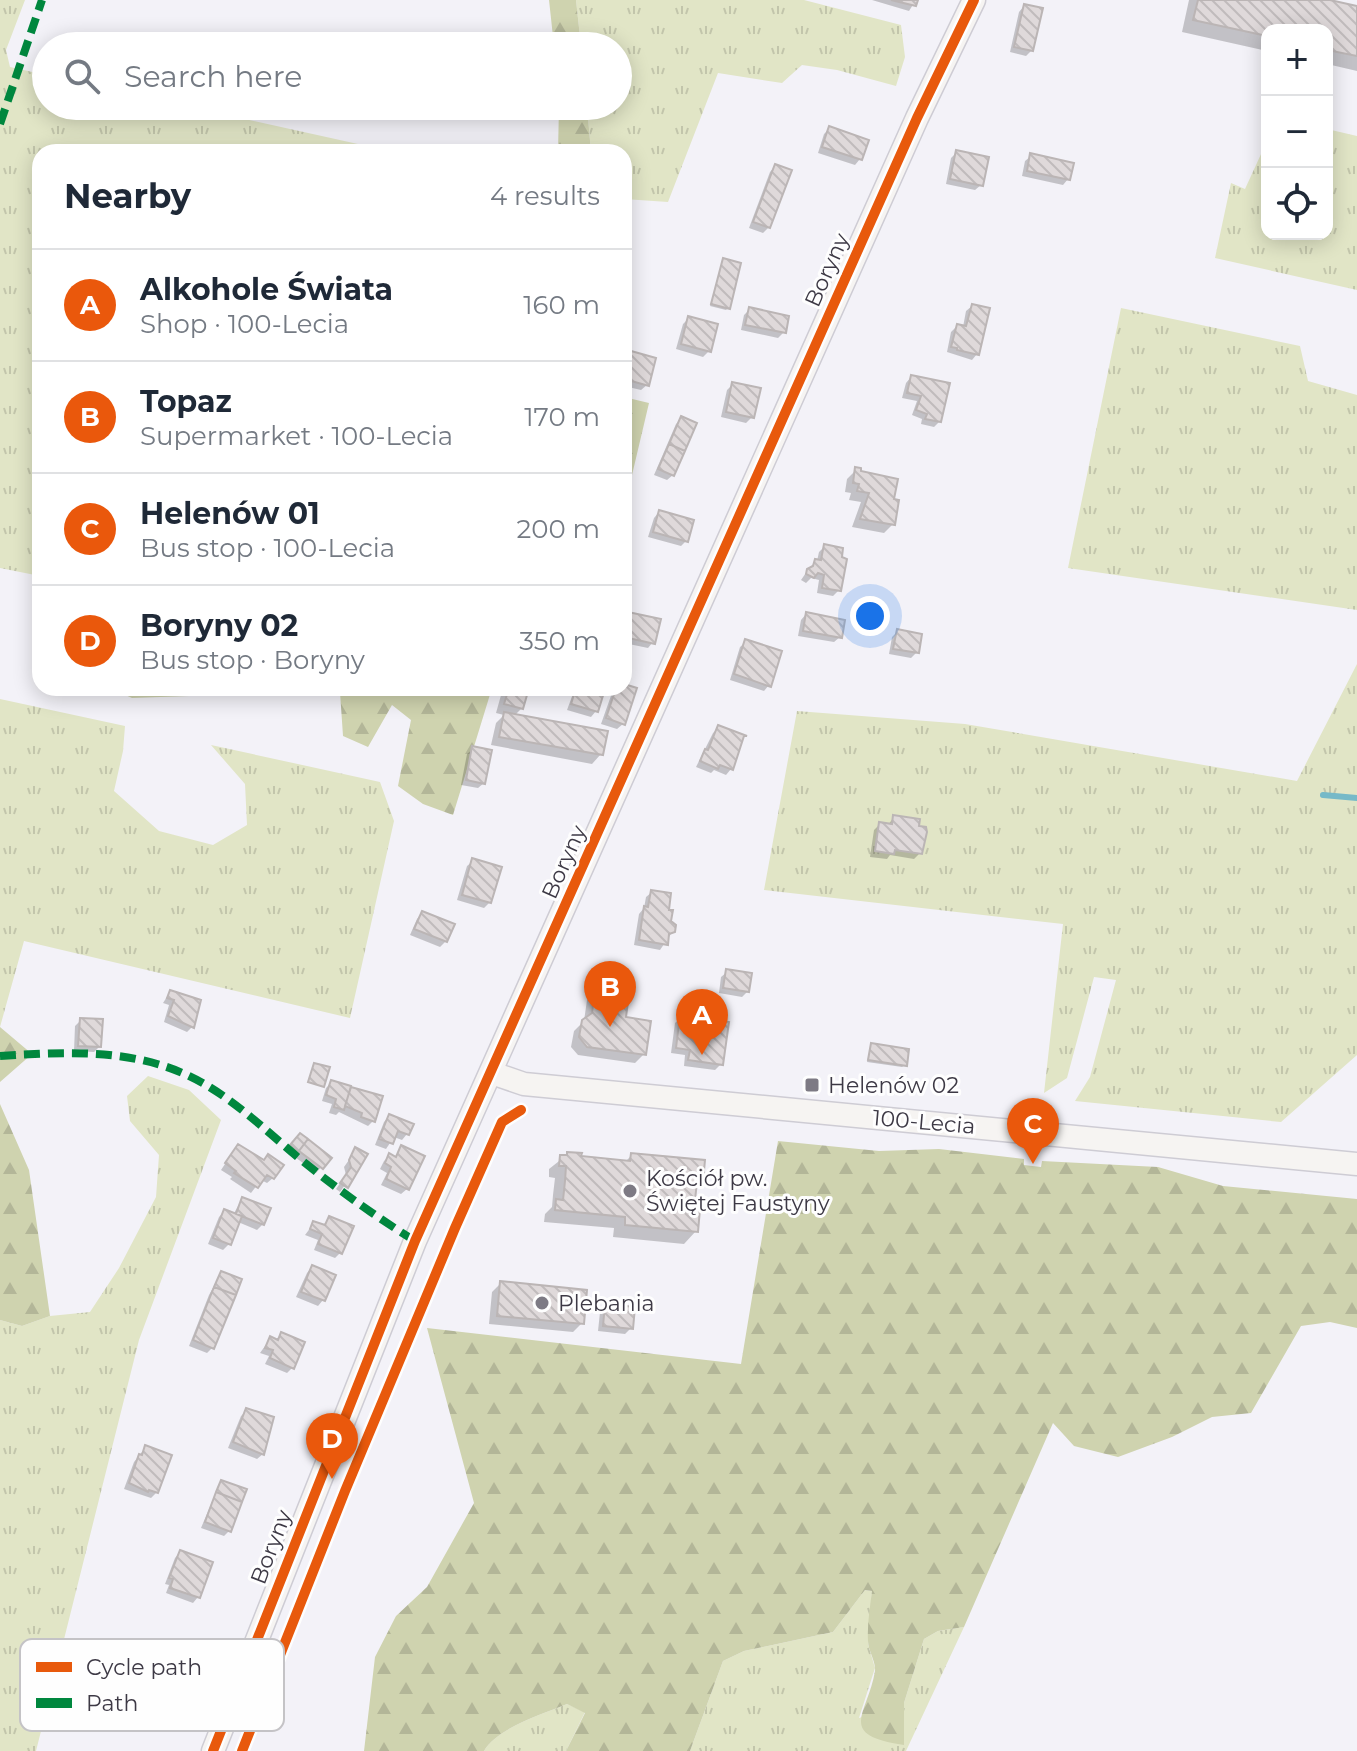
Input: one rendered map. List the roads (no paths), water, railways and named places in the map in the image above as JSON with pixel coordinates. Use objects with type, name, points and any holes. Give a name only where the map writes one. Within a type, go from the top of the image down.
[{"type":"street","name":"Boryny","points":[[257,1639],[415,1241],[917,118],[974,0]]},
{"type":"street","name":"100-Lecia","points":[[492,1073],[524,1084],[1357,1164]]},
{"type":"street","name":"Boryny","points":[[213,1751],[221,1731]]},
{"type":"waterway","points":[[1323,795],[1357,798]]},
{"type":"place","name":"Topaz","points":[[610,1027]]},
{"type":"place","name":"Alkohole Świata","points":[[702,1055]]},
{"type":"place","name":"Helenów 02","points":[[812,1085]]},
{"type":"place","name":"Helenów 01","points":[[1033,1164]]},
{"type":"place","name":"Kościół pw. Świętej Faustyny","points":[[630,1191]]},
{"type":"place","name":"Plebania","points":[[542,1303]]},
{"type":"place","name":"Boryny 02","points":[[332,1479]]}]
